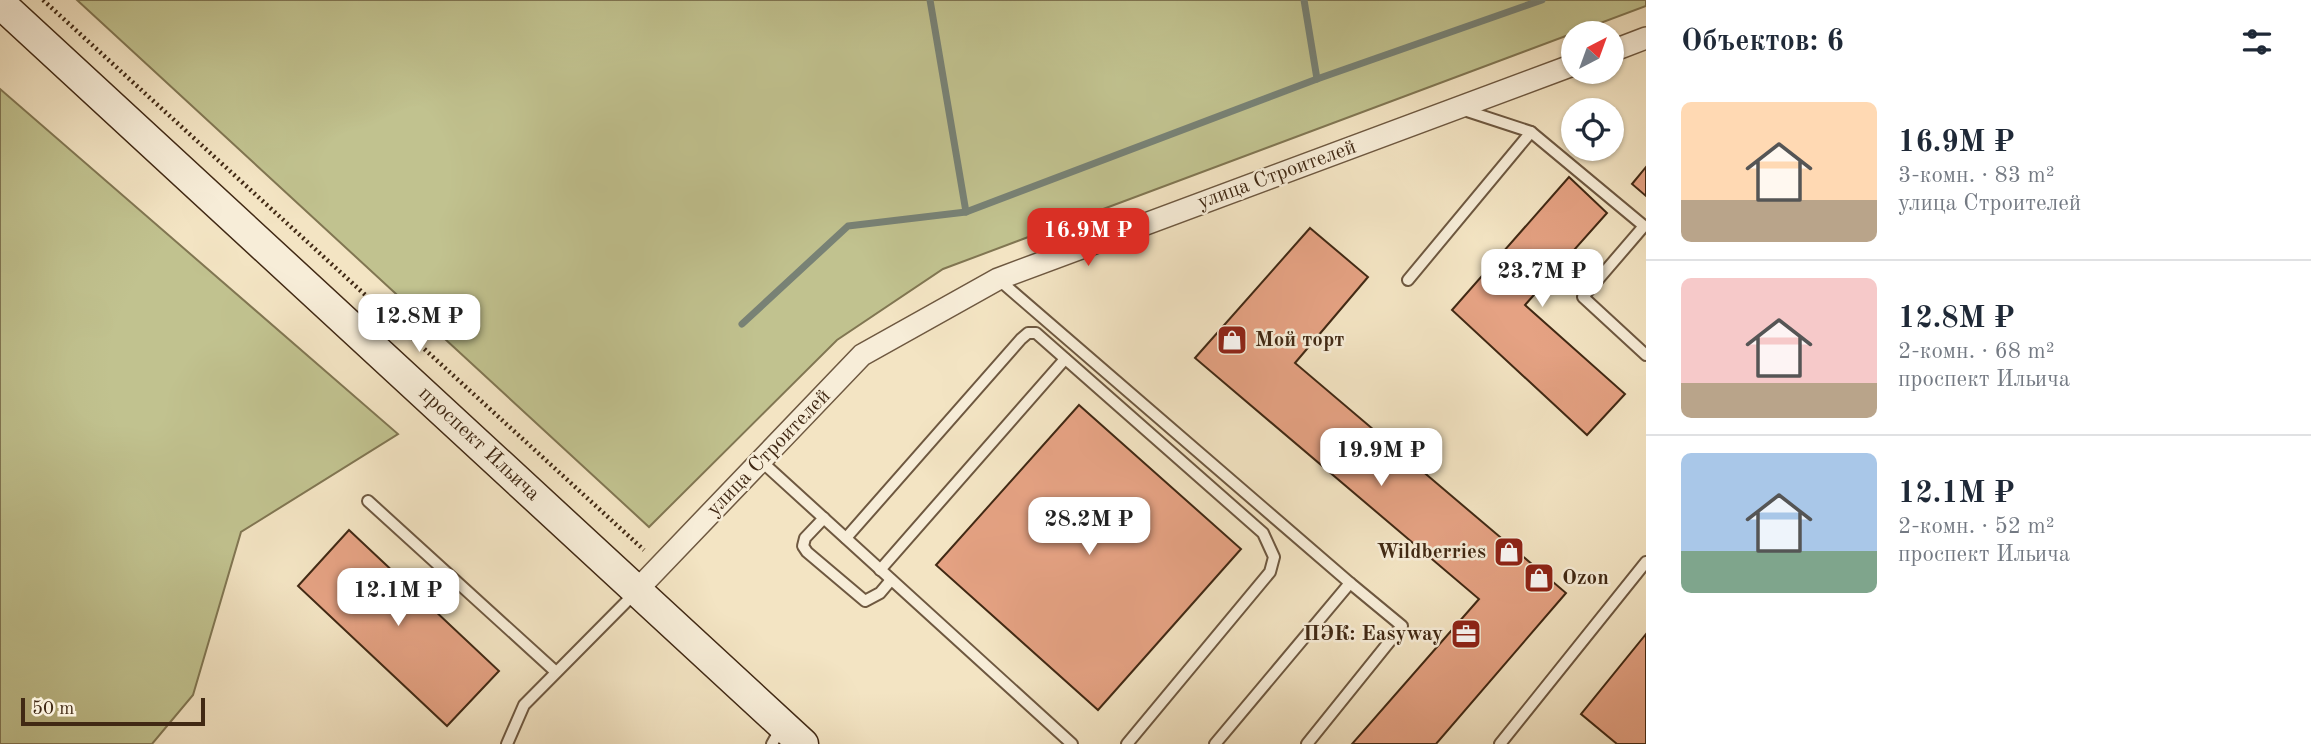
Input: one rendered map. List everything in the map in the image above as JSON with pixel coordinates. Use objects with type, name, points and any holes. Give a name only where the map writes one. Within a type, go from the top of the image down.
[{"type":"street","name":"проспект Ильича","points":[[0,3],[637,590],[786,738]]},
{"type":"street","points":[[1624,46],[1646,38]]},
{"type":"street","name":"улица Строителей","points":[[637,590],[862,355],[998,279],[1561,69]]},
{"type":"lane","points":[[1458,108],[1531,132],[1645,227],[1583,297],[1646,355]]},
{"type":"lane","points":[[1408,280],[1531,132]]},
{"type":"lane","points":[[998,279],[1402,626],[1307,744]]},
{"type":"lane","points":[[846,538],[1021,339],[1028,333],[1036,333],[1263,533],[1274,557],[1270,572],[1127,744]]},
{"type":"lane","points":[[880,570],[1065,359]]},
{"type":"lane","points":[[761,461],[1072,744]]},
{"type":"lane","points":[[368,501],[556,672]]},
{"type":"lane","points":[[824,518],[805,538],[803,545],[807,552],[866,601],[880,593],[891,580]]},
{"type":"lane","points":[[1500,744],[1646,562]]},
{"type":"lane","points":[[1215,744],[1350,583]]},
{"type":"lane","points":[[507,744],[524,705],[637,590]]},
{"type":"path","points":[[43,0],[661,565]]},
{"type":"green space","points":[[77,0],[1646,0],[1646,6],[1606,21],[1561,21],[1561,38],[943,269],[837,340],[649,527]]},
{"type":"green space","points":[[0,89],[398,434],[241,532],[193,695],[152,744],[0,744]]},
{"type":"building","points":[[1646,167],[1646,196],[1632,184]]},
{"type":"building","points":[[1569,177],[1607,213],[1525,305],[1625,394],[1587,435],[1452,310]]},
{"type":"building","points":[[1310,228],[1368,277],[1295,363],[1566,593],[1436,744],[1352,744],[1479,599],[1195,358]]},
{"type":"building","points":[[1079,405],[1241,549],[1098,710],[936,565]]},
{"type":"building","points":[[349,530],[499,671],[447,726],[298,586]]},
{"type":"building","points":[[1646,634],[1646,744],[1617,744],[1581,714]]},
{"type":"waterway","points":[[930,0],[966,212]]},
{"type":"waterway","points":[[1304,0],[1317,79]]},
{"type":"waterway","points":[[742,324],[848,226],[966,212],[1317,79],[1542,0]]},
{"type":"place","name":"Мой торт","points":[[1232,340]]},
{"type":"place","name":"Wildberries","points":[[1509,552]]},
{"type":"place","name":"Ozon","points":[[1539,578]]},
{"type":"place","name":"ПЭК: Easyway","points":[[1466,634]]}]
